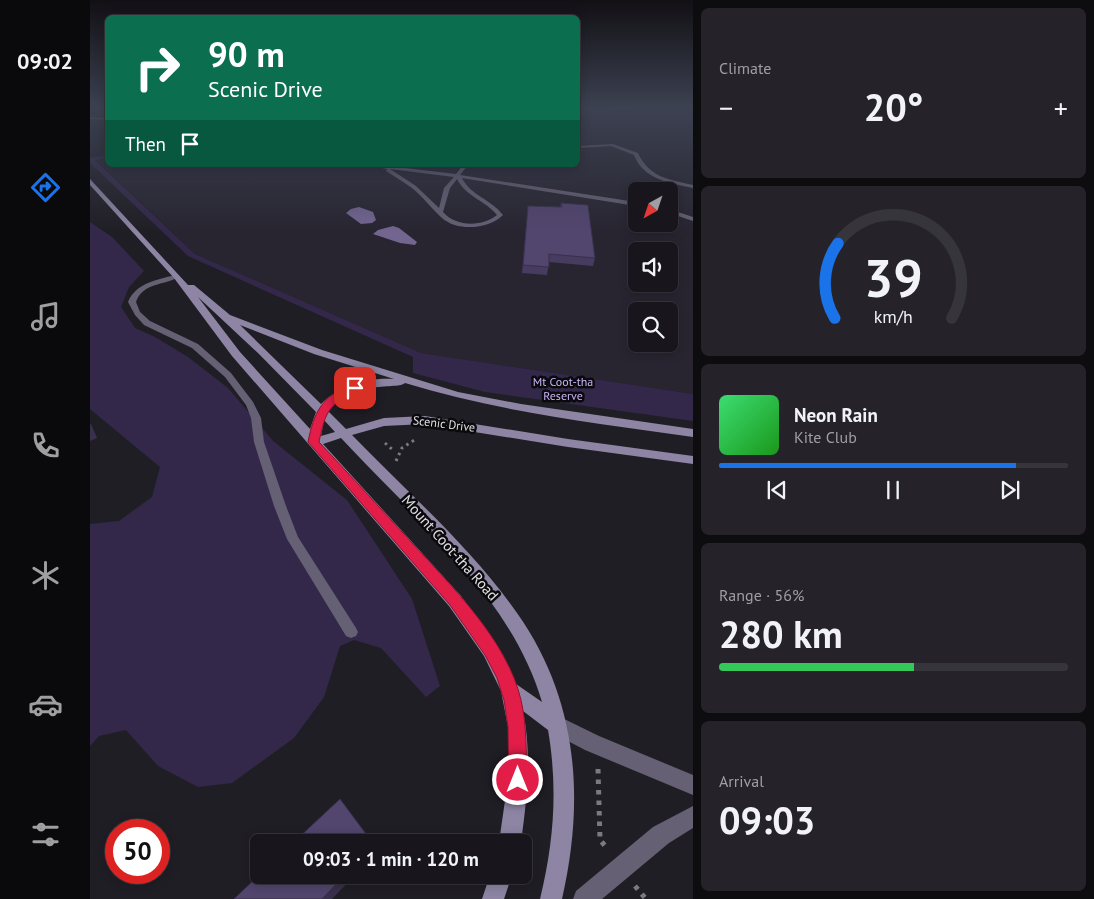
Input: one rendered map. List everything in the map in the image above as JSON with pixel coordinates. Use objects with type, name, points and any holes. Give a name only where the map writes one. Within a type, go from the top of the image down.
[{"type":"main road","name":"Mount Coot-tha Road","points":[[90,181],[177,276],[231,347],[455,601],[490,650],[510,690]]},
{"type":"main road","name":"Mount Coot-tha Road","points":[[177,276],[207,301],[343,433],[488,587],[512,619],[532,652],[550,701],[562,752],[565,804],[559,863],[550,899]]},
{"type":"main road","points":[[207,301],[232,319],[268,334],[318,352],[456,394]]},
{"type":"main road","points":[[314,442],[318,418],[329,403],[344,393],[364,385],[381,382],[403,383],[530,409],[693,434]]},
{"type":"main road","name":"Scenic Drive","points":[[314,442],[393,420],[425,420],[584,446],[693,460]]},
{"type":"main road","points":[[510,690],[556,724]]},
{"type":"main road","points":[[510,690],[517,727],[518,761],[516,805],[511,834]]},
{"type":"main road","points":[[493,899],[498,884]]},
{"type":"street","points":[[556,724],[592,743],[693,785]]},
{"type":"street","points":[[584,899],[661,835],[693,816]]},
{"type":"lane","points":[[619,148],[636,154],[638,162],[651,176],[693,188]]},
{"type":"lane","points":[[378,167],[400,176],[440,212],[443,217],[453,222],[478,225],[496,221],[500,216],[490,204],[463,189],[458,176]]},
{"type":"lane","points":[[386,167],[458,176],[628,203]]},
{"type":"lane","points":[[440,212],[447,188],[465,167]]},
{"type":"lane","points":[[678,214],[693,219]]},
{"type":"lane","points":[[177,276],[145,286],[136,292],[132,302],[134,309],[140,318],[147,323],[195,346],[228,375],[250,404],[256,418],[259,442],[280,506],[293,538],[351,632]]},
{"type":"path","points":[[396,464],[402,448],[419,438]]},
{"type":"path","points":[[385,443],[394,451]]},
{"type":"path","points":[[598,766],[600,840],[608,850]]},
{"type":"shaded area","points":[[580,148],[693,148],[693,394],[421,353],[195,254],[95,159],[105,157],[105,167],[580,167]]},
{"type":"shaded area","points":[[359,207],[373,212],[376,220],[372,223],[361,224],[346,213],[351,209]]},
{"type":"shaded area","points":[[393,226],[399,228],[417,242],[415,245],[400,243],[373,234],[378,230]]},
{"type":"green space","name":"Mt Coot-tha Reserve","points":[[105,155],[105,158],[95,160],[195,254],[421,353],[693,394],[693,421],[485,392],[413,373],[413,357],[188,256],[90,163],[90,158]]},
{"type":"green space","points":[[90,222],[112,237],[144,271],[129,287],[121,307],[135,328],[155,337],[188,357],[228,388],[273,441],[347,500],[412,599],[440,686],[426,697],[381,648],[354,640],[340,646],[324,697],[294,738],[232,783],[198,787],[158,766],[126,730],[99,736],[90,746],[90,524],[119,521],[152,497],[160,467],[90,409]]},
{"type":"building","points":[[561,203],[588,205],[595,258],[549,254],[549,267],[523,265],[528,206],[562,207]]},
{"type":"building","points":[[340,799],[366,834],[303,834]]},
{"type":"building","points":[[250,884],[336,884],[322,899],[234,899]]},
{"type":"route","points":[[355,388],[336,397],[325,408],[318,418],[314,442],[455,601],[490,650],[504,676],[513,700],[517,727],[518,780]]}]
